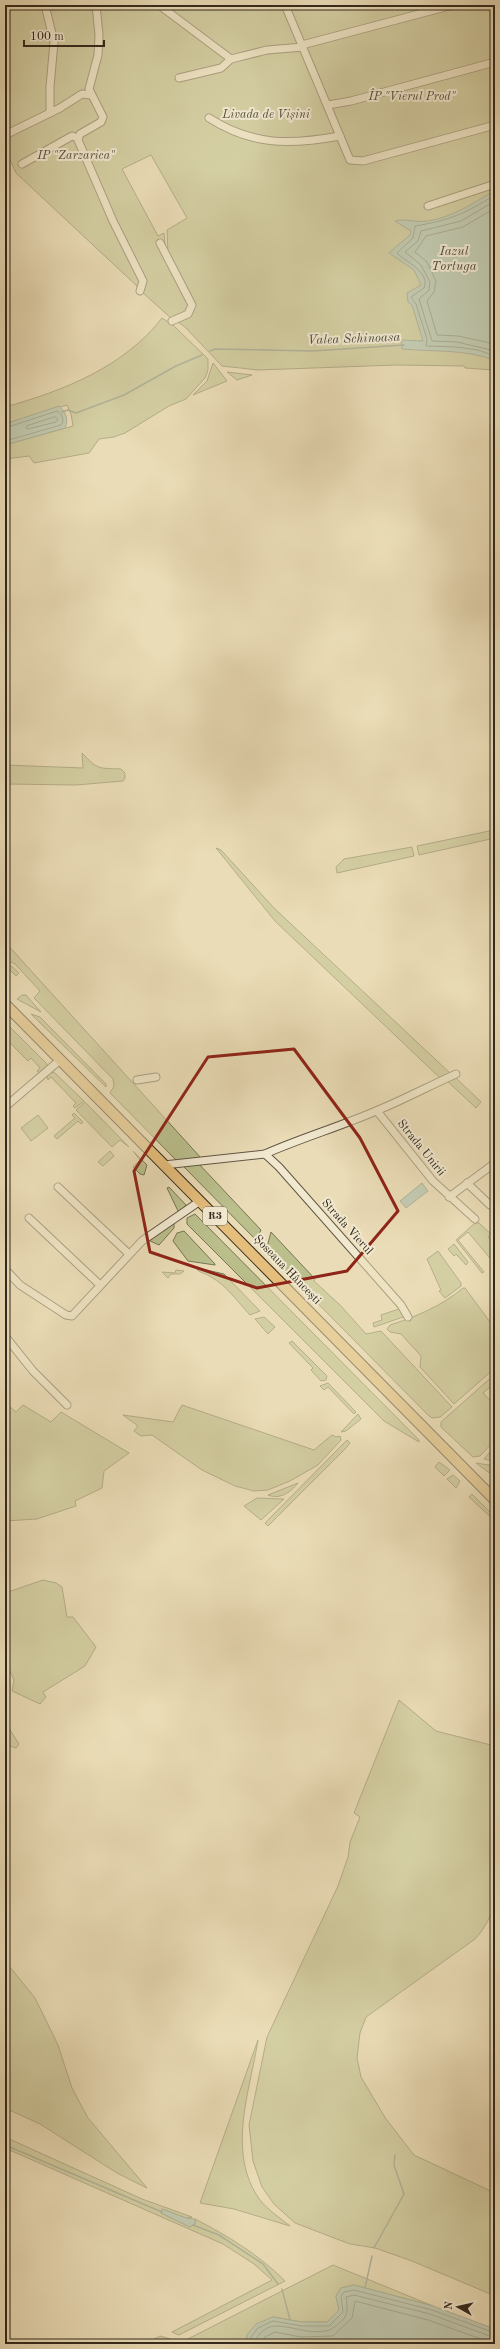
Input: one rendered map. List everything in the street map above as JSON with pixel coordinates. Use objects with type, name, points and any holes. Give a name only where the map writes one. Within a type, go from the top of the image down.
[{"type":"highway","name":"Șoseaua Hâncești","points":[[5,1004],[495,1500]]},
{"type":"street","points":[[45,5],[54,42],[50,87],[50,113]]},
{"type":"street","points":[[78,138],[103,118],[102,111],[90,95],[88,88],[98,55],[99,35],[96,5]]},
{"type":"street","points":[[159,5],[231,59]]},
{"type":"street","points":[[284,5],[328,105],[350,160],[363,161],[495,125]]},
{"type":"street","points":[[179,78],[221,68],[231,59],[267,50],[302,46],[453,5]]},
{"type":"street","points":[[328,105],[351,101],[495,62]]},
{"type":"street","points":[[5,135],[50,113],[82,94],[90,95]]},
{"type":"street","points":[[209,118],[233,132],[266,141],[294,143],[340,136]]},
{"type":"street","points":[[22,164],[72,136],[78,138],[113,221],[142,281],[140,291]]},
{"type":"street","points":[[428,206],[495,184]]},
{"type":"street","points":[[160,243],[192,305],[188,314],[172,321]]},
{"type":"street","points":[[5,1107],[60,1060]]},
{"type":"street","points":[[164,1165],[265,1154],[299,1139],[333,1129],[377,1111],[456,1074]]},
{"type":"street","points":[[137,1080],[156,1077]]},
{"type":"street","name":"Strada Unirii","points":[[377,1111],[422,1168],[449,1198],[475,1218]]},
{"type":"street","name":"Strada Vierul","points":[[265,1154],[279,1167],[401,1305],[408,1317]]},
{"type":"street","points":[[449,1198],[495,1162]]},
{"type":"street","points":[[467,1183],[490,1205],[495,1205]]},
{"type":"street","points":[[58,1187],[129,1254]]},
{"type":"street","points":[[5,1269],[20,1285],[69,1317],[129,1254],[153,1233],[200,1201]]},
{"type":"street","points":[[29,1218],[100,1285]]},
{"type":"street","points":[[5,1336],[33,1371],[67,1405]]},
{"type":"highlighted area","points":[[294,1049],[360,1138],[398,1211],[347,1271],[257,1288],[150,1252],[134,1171],[208,1057]]},
{"type":"green space","points":[[5,5],[495,5],[495,370],[465,368],[464,366],[396,365],[258,370],[222,366],[185,327],[178,322],[191,313],[194,303],[168,254],[167,230],[187,218],[151,155],[122,169],[158,236],[164,233],[166,251],[161,242],[158,244],[189,302],[187,313],[172,319],[142,292],[144,286],[141,284],[139,288],[16,173],[5,149]]},
{"type":"green space","points":[[162,318],[174,326],[208,359],[208,370],[205,378],[186,399],[169,406],[125,433],[114,437],[99,439],[89,453],[34,463],[29,456],[5,459],[5,445],[73,426],[71,414],[67,405],[5,424],[5,407],[49,393],[91,375],[130,350],[147,335]]},
{"type":"green space","points":[[213,363],[227,381],[193,395],[207,381]]},
{"type":"green space","points":[[227,372],[252,375],[237,380]]},
{"type":"green space","points":[[82,753],[92,763],[99,767],[121,769],[125,773],[125,778],[123,781],[76,785],[5,784],[5,765],[83,768]]},
{"type":"green space","points":[[494,830],[495,838],[419,855],[417,846]]},
{"type":"green space","points":[[412,847],[414,856],[337,873],[336,867],[344,859]]},
{"type":"green space","points":[[216,848],[221,850],[274,908],[450,1073],[440,1078],[275,921]]},
{"type":"green space","points":[[5,942],[201,1158],[177,1161],[110,1093],[114,1086],[113,1079],[34,998],[40,991],[15,964],[11,962],[5,968]]},
{"type":"green space","points":[[10,965],[19,973],[16,976],[10,970],[5,974],[5,970]]},
{"type":"green space","points":[[22,995],[26,995],[41,1012],[17,999]]},
{"type":"green space","points":[[31,1014],[40,1017],[106,1084],[106,1087]]},
{"type":"green space","points":[[5,1022],[47,1064],[47,1067],[40,1073],[37,1071],[40,1068],[31,1058],[28,1061],[5,1038]]},
{"type":"green space","points":[[51,1072],[55,1073],[84,1101],[75,1108],[73,1106],[76,1103],[51,1077],[48,1080],[47,1076]]},
{"type":"green space","points":[[455,1077],[481,1102],[476,1108],[447,1081]]},
{"type":"green space","points":[[85,1102],[129,1147],[120,1140],[112,1147],[76,1110]]},
{"type":"green space","points":[[74,1113],[83,1122],[81,1124],[78,1121],[57,1139],[54,1136],[75,1118],[72,1115]]},
{"type":"green space","points":[[38,1115],[48,1128],[31,1141],[21,1128]]},
{"type":"green space","points":[[110,1151],[114,1156],[103,1166],[98,1162]]},
{"type":"green space","points":[[133,1151],[147,1165],[144,1175],[140,1174],[133,1167],[140,1160]]},
{"type":"green space","points":[[198,1163],[261,1230],[256,1240],[184,1167]]},
{"type":"green space","points":[[169,1187],[186,1205],[182,1210],[178,1211],[167,1188]]},
{"type":"green space","points":[[195,1214],[419,1440],[419,1442],[384,1421],[187,1224],[187,1218]]},
{"type":"green space","points":[[174,1223],[174,1228],[159,1245],[148,1240]]},
{"type":"green space","points":[[475,1223],[479,1223],[491,1234],[488,1237],[495,1245],[495,1264],[468,1232],[458,1240],[484,1272],[482,1273],[456,1240]]},
{"type":"green space","points":[[184,1231],[215,1265],[188,1261],[173,1241],[177,1233]]},
{"type":"green space","points":[[271,1232],[315,1279],[314,1281],[341,1306],[366,1334],[381,1331],[452,1407],[440,1417],[432,1418],[428,1415],[266,1251]]},
{"type":"green space","points":[[454,1244],[468,1262],[466,1265],[456,1254],[454,1256],[448,1249]]},
{"type":"green space","points":[[438,1251],[461,1283],[461,1286],[445,1298],[439,1291],[441,1290],[427,1259]]},
{"type":"green space","points":[[198,1268],[224,1274],[260,1311],[250,1315],[222,1284],[197,1270]]},
{"type":"green space","points":[[176,1270],[184,1271],[180,1274],[171,1274],[168,1278],[162,1272],[175,1273]]},
{"type":"green space","points":[[465,1288],[490,1322],[495,1321],[495,1368],[454,1404],[420,1367],[421,1356],[401,1334],[390,1332],[387,1329],[390,1325],[419,1315],[437,1306]]},
{"type":"green space","points":[[399,1307],[406,1316],[374,1327],[373,1323],[382,1320],[381,1315],[399,1309]]},
{"type":"green space","points":[[264,1317],[275,1327],[268,1334],[255,1319]]},
{"type":"green space","points":[[292,1341],[327,1376],[326,1380],[321,1381],[311,1370],[313,1368],[289,1343]]},
{"type":"green space","points":[[495,1374],[495,1383],[483,1393],[495,1405],[495,1440],[480,1456],[473,1457],[441,1427],[441,1422]]},
{"type":"green space","points":[[328,1383],[356,1412],[354,1414],[328,1387],[324,1390],[320,1386]]},
{"type":"green space","points":[[23,1405],[51,1422],[61,1412],[129,1453],[104,1471],[102,1488],[75,1501],[76,1506],[37,1519],[5,1521],[5,1419],[9,1420],[9,1406],[16,1412]]},
{"type":"green space","points":[[182,1405],[314,1450],[332,1435],[336,1437],[340,1436],[341,1440],[318,1465],[290,1481],[268,1490],[254,1491],[235,1486],[202,1470],[152,1435],[141,1436],[134,1431],[138,1426],[123,1415],[173,1422]]},
{"type":"green space","points":[[358,1414],[361,1419],[346,1431],[341,1432]]},
{"type":"green space","points":[[347,1440],[350,1443],[346,1448],[268,1526],[265,1523]]},
{"type":"green space","points":[[495,1446],[495,1461],[484,1459]]},
{"type":"green space","points":[[439,1462],[450,1470],[444,1476],[435,1467]]},
{"type":"green space","points":[[476,1463],[495,1466],[495,1477]]},
{"type":"green space","points":[[453,1475],[460,1481],[456,1488],[447,1479]]},
{"type":"green space","points":[[298,1483],[281,1496],[268,1495]]},
{"type":"green space","points":[[472,1494],[495,1517],[495,1521],[469,1497]]},
{"type":"green space","points":[[257,1498],[284,1499],[261,1520],[244,1506]]},
{"type":"green space","points":[[43,1580],[56,1583],[62,1587],[67,1617],[73,1617],[96,1647],[85,1666],[43,1692],[46,1697],[40,1704],[12,1691],[14,1680],[5,1660],[5,1593]]},
{"type":"green space","points":[[399,1700],[436,1731],[491,1745],[495,1743],[495,1899],[488,1920],[475,1939],[366,2017],[360,2033],[357,2058],[361,2077],[386,2119],[414,2155],[495,2193],[495,2296],[412,2261],[375,2248],[350,2244],[295,2223],[274,2204],[262,2187],[253,2161],[249,2125],[267,2037],[338,1886],[348,1857],[350,1842],[360,1817],[354,1813]]},
{"type":"green space","points":[[5,1722],[19,1744],[16,1748],[12,1747],[6,1742]]},
{"type":"green space","points":[[5,1961],[35,1998],[58,2045],[72,2088],[88,2118],[147,2188],[117,2173],[40,2124],[5,2108]]},
{"type":"green space","points":[[258,2040],[243,2122],[242,2142],[244,2162],[250,2182],[260,2200],[270,2211],[290,2226],[234,2209],[200,2203]]},
{"type":"green space","points":[[5,2137],[142,2199],[192,2217],[186,2218],[162,2209],[161,2213],[190,2227],[195,2224],[195,2219],[207,2225],[253,2254],[285,2281],[179,2335],[172,2332],[272,2280],[254,2264],[223,2244],[5,2148]]},
{"type":"green space","points":[[333,2265],[433,2306],[354,2285],[341,2288],[336,2296],[339,2310],[327,2322],[302,2322],[273,2317],[247,2335],[246,2344],[178,2344]]},
{"type":"green space","points":[[160,2336],[170,2339],[160,2344],[145,2344]]},
{"type":"water","name":"Iazul Tortuga","points":[[495,190],[495,360],[483,356],[460,352],[402,349],[401,340],[423,341],[412,305],[408,302],[407,293],[421,285],[414,270],[389,253],[410,235],[411,231],[395,221],[428,221],[437,219],[463,209]]},
{"type":"water","points":[[59,406],[66,416],[67,422],[65,428],[5,445],[5,424]]},
{"type":"water","points":[[422,1183],[428,1191],[406,1208],[400,1201]]},
{"type":"water","points":[[162,2209],[186,2218],[195,2219],[195,2224],[190,2227],[161,2213]]},
{"type":"water","points":[[354,2285],[433,2306],[495,2329],[495,2344],[246,2344],[247,2335],[256,2324],[273,2317],[302,2322],[327,2322],[339,2310],[336,2296],[341,2288]]},
{"type":"waterway","name":"Valea Schinoasa","points":[[210,351],[215,349],[312,351],[404,345]]},
{"type":"waterway","name":"Valea Schinoasa","points":[[62,412],[68,410],[76,413],[124,395],[176,366],[202,355]]},
{"type":"waterway","points":[[5,2145],[162,2212]]},
{"type":"waterway","points":[[374,2248],[404,2194],[394,2165],[395,2155]]},
{"type":"waterway","points":[[193,2225],[219,2235],[263,2264],[278,2284]]},
{"type":"waterway","points":[[365,2288],[372,2256]]},
{"type":"waterway","points":[[282,2289],[290,2320]]},
{"type":"park label","name":"ÎP \"Vierul Prod\"","points":[[412,97]]},
{"type":"park label","name":"Livada de Vișini","points":[[266,115]]},
{"type":"park label","name":"IP \"Zarzarica\"","points":[[76,156]]}]
